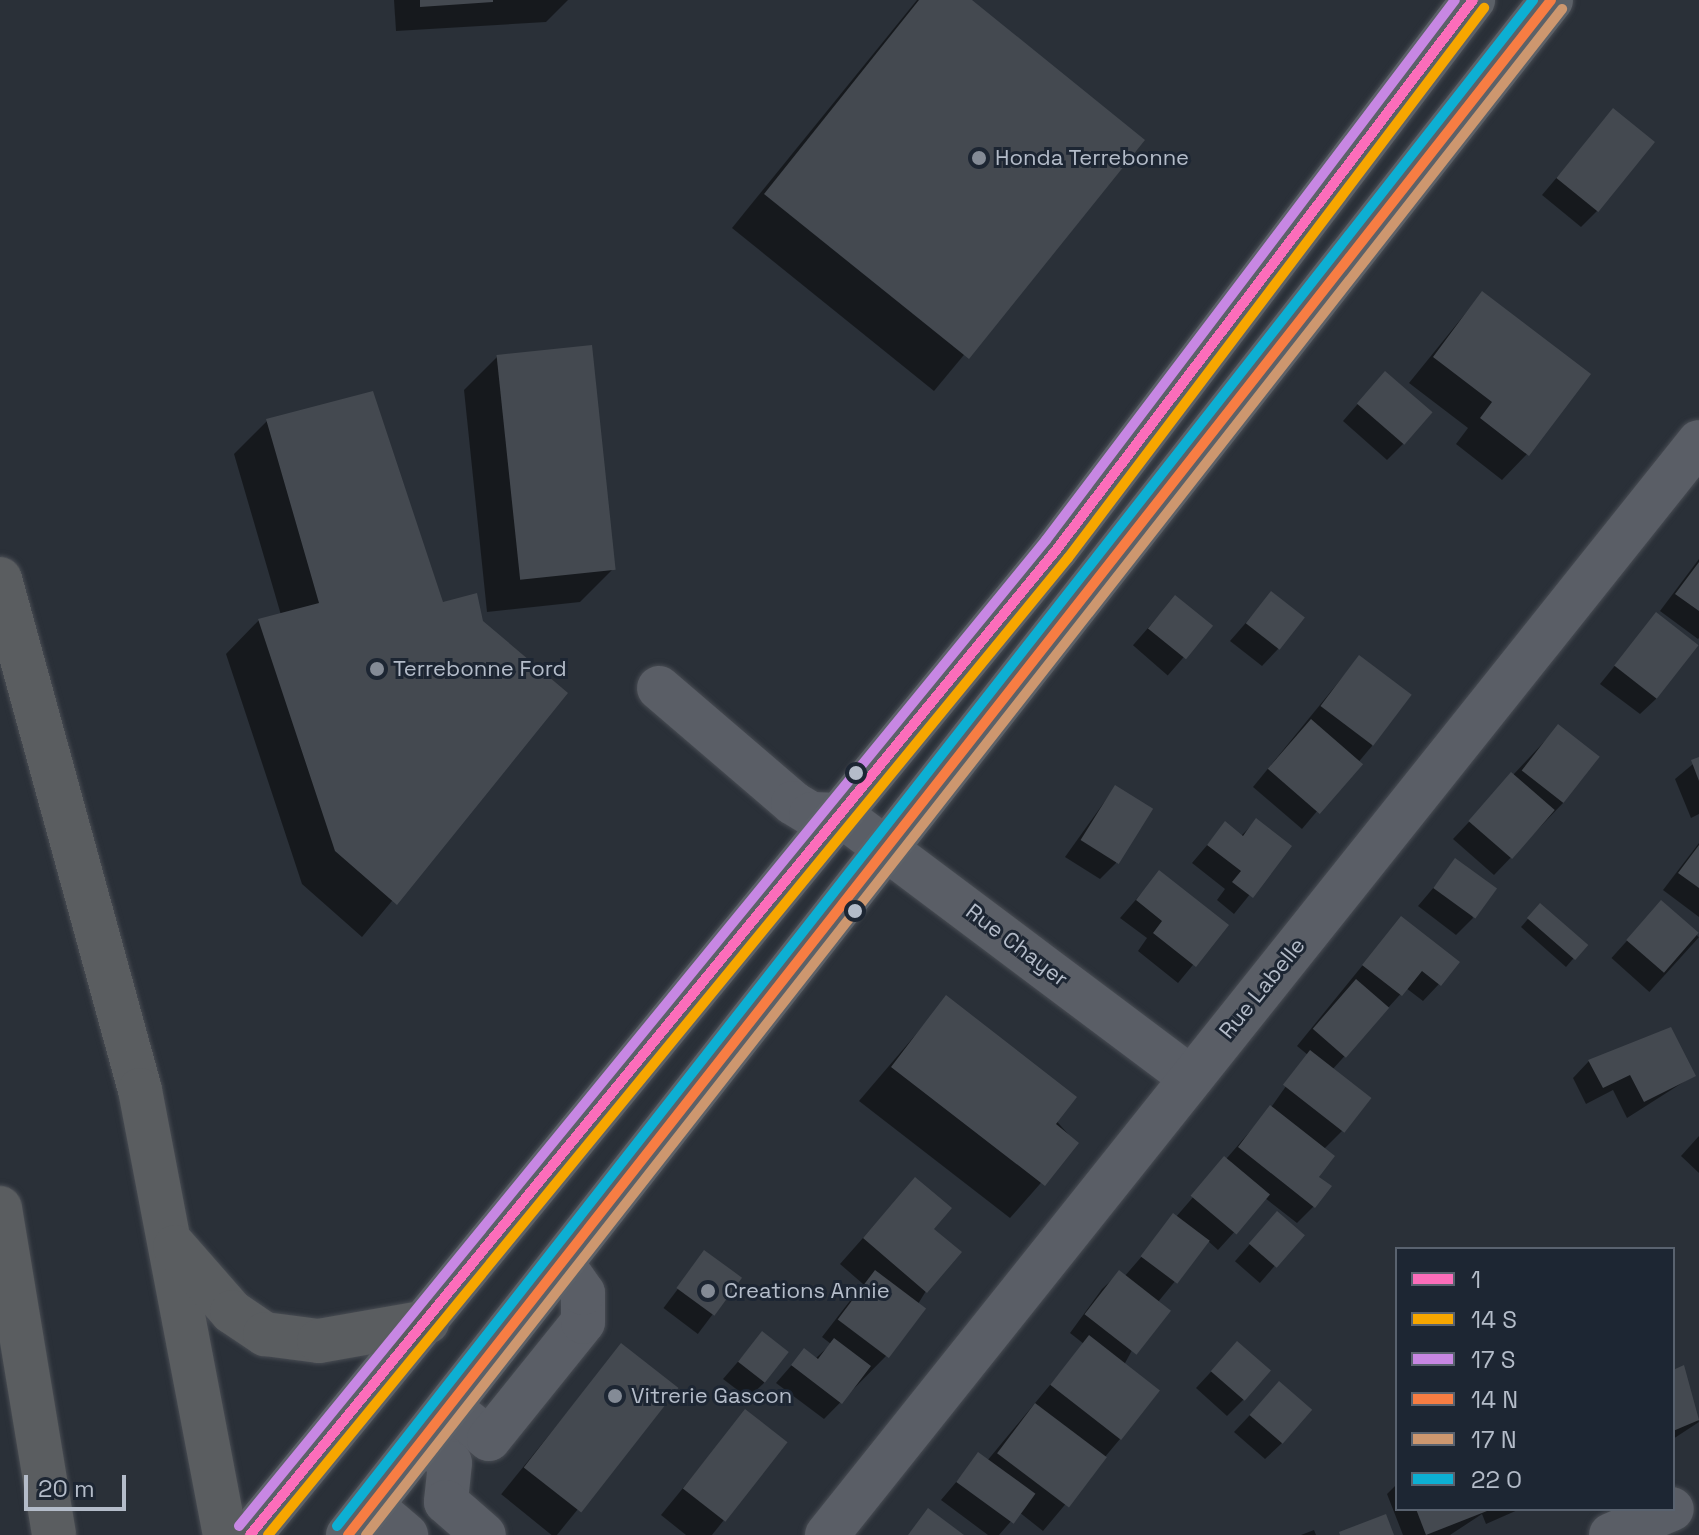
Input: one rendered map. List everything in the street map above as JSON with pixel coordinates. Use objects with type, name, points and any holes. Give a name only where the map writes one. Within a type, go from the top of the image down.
[{"type":"highway","points":[[0,579],[107,956],[173,1245],[225,1535]]},
{"type":"highway","points":[[0,1208],[54,1535]]},
{"type":"highway","points":[[173,1245],[232,1312],[265,1334],[319,1341],[427,1322]]},
{"type":"main road","points":[[250,1535],[1057,549],[1473,0]]},
{"type":"main road","points":[[360,1520],[889,852],[1551,0]]},
{"type":"street","name":"Rue Labelle","points":[[827,1535],[1699,442]]},
{"type":"street","points":[[659,688],[793,803],[811,814],[841,815]]},
{"type":"street","name":"Rue Chayer","points":[[841,815],[1191,1078]]},
{"type":"street","points":[[436,1424],[450,1463],[446,1502],[484,1535]]},
{"type":"street","points":[[1675,1508],[1699,1498]]},
{"type":"street","points":[[1611,1535],[1667,1511]]},
{"type":"street","points":[[360,1520],[406,1535]]},
{"type":"building","points":[[420,0],[493,0],[493,2],[420,7]]},
{"type":"building","points":[[919,0],[972,0],[1145,140],[969,359],[764,194]]},
{"type":"building","points":[[1613,108],[1655,142],[1598,212],[1556,178]]},
{"type":"building","points":[[1482,291],[1591,374],[1529,456],[1480,418],[1492,402],[1433,357]]},
{"type":"building","points":[[592,345],[616,570],[520,580],[497,355]]},
{"type":"building","points":[[1385,371],[1433,412],[1404,445],[1357,403]]},
{"type":"building","points":[[373,391],[443,602],[477,593],[483,621],[568,693],[397,905],[335,851],[258,619],[319,603],[266,419]]},
{"type":"building","points":[[1699,562],[1699,611],[1675,594]]},
{"type":"building","points":[[1271,591],[1305,617],[1280,650],[1246,623]]},
{"type":"building","points":[[1175,595],[1213,626],[1186,659],[1148,628]]},
{"type":"building","points":[[1656,612],[1699,645],[1657,699],[1614,666]]},
{"type":"building","points":[[1359,655],[1412,695],[1373,746],[1320,706]]},
{"type":"building","points":[[1311,719],[1363,764],[1320,814],[1268,769]]},
{"type":"building","points":[[1558,724],[1600,757],[1563,803],[1522,770]]},
{"type":"building","points":[[1699,757],[1699,781],[1691,760]]},
{"type":"building","points":[[1511,772],[1555,810],[1512,859],[1468,821]]},
{"type":"building","points":[[1115,785],[1153,809],[1119,864],[1081,840]]},
{"type":"building","points":[[1256,818],[1292,846],[1253,898],[1232,882],[1241,871],[1207,845],[1225,821],[1243,836]]},
{"type":"building","points":[[1699,845],[1699,888],[1678,873]]},
{"type":"building","points":[[1455,858],[1497,889],[1475,918],[1433,888]]},
{"type":"building","points":[[1159,870],[1229,925],[1196,967],[1153,933],[1162,921],[1136,900]]},
{"type":"building","points":[[1661,900],[1699,933],[1664,973],[1626,940]]},
{"type":"building","points":[[1540,903],[1588,945],[1575,960],[1527,918]]},
{"type":"building","points":[[1401,916],[1460,962],[1441,986],[1422,971],[1402,996],[1362,965]]},
{"type":"building","points":[[1356,979],[1389,1008],[1346,1058],[1313,1029]]},
{"type":"building","points":[[946,995],[1077,1097],[1056,1124],[1079,1143],[1045,1186],[891,1067]]},
{"type":"building","points":[[1671,1027],[1696,1076],[1644,1102],[1630,1075],[1603,1088],[1588,1060]]},
{"type":"building","points":[[1310,1050],[1371,1098],[1344,1133],[1283,1085]]},
{"type":"building","points":[[1270,1105],[1335,1156],[1319,1177],[1332,1186],[1315,1208],[1238,1147]]},
{"type":"building","points":[[1224,1156],[1270,1195],[1237,1234],[1191,1196]]},
{"type":"building","points":[[915,1177],[952,1208],[934,1229],[962,1252],[927,1293],[863,1238]]},
{"type":"building","points":[[1277,1211],[1305,1235],[1277,1268],[1249,1243]]},
{"type":"building","points":[[1173,1213],[1210,1241],[1177,1284],[1141,1256]]},
{"type":"building","points":[[704,1250],[742,1278],[714,1316],[676,1288]]},
{"type":"building","points":[[875,1270],[926,1309],[889,1358],[838,1320]]},
{"type":"building","points":[[1119,1270],[1171,1311],[1137,1355],[1085,1314]]},
{"type":"building","points":[[762,1331],[789,1352],[765,1383],[738,1362]]},
{"type":"building","points":[[1089,1335],[1160,1390],[1121,1440],[1050,1385]]},
{"type":"building","points":[[834,1338],[871,1366],[842,1404],[791,1365],[804,1348],[818,1359]]},
{"type":"building","points":[[1237,1341],[1271,1371],[1245,1401],[1211,1371]]},
{"type":"building","points":[[621,1343],[679,1388],[581,1512],[524,1468]]},
{"type":"building","points":[[1684,1365],[1699,1420],[1675,1430],[1675,1369]]},
{"type":"building","points":[[1279,1381],[1312,1410],[1283,1444],[1249,1415]]},
{"type":"building","points":[[1035,1403],[1107,1457],[1069,1507],[997,1453]]},
{"type":"building","points":[[745,1409],[788,1442],[725,1522],[683,1489]]},
{"type":"building","points":[[978,1452],[1035,1494],[1014,1524],[956,1482]]},
{"type":"building","points":[[928,1508],[964,1535],[908,1535]]},
{"type":"building","points":[[1417,1511],[1487,1511],[1426,1535]]},
{"type":"building","points":[[1386,1514],[1394,1535],[1340,1535],[1339,1532]]},
{"type":"transit line","points":[[239,1526],[1046,540],[1455,0]]},
{"type":"transit line","name":"1","points":[[250,1535],[1057,549],[1473,0]]},
{"type":"transit line","points":[[337,1526],[1533,0]]},
{"type":"transit line","points":[[348,1535],[1551,0]]},
{"type":"transit line","points":[[268,1535],[1068,558],[1484,8]]},
{"type":"transit line","points":[[366,1535],[1562,9]]},
{"type":"place","name":"Honda Terrebonne","points":[[979,158]]},
{"type":"place","name":"Terrebonne Ford","points":[[377,669]]},
{"type":"place","name":"Creations Annie","points":[[708,1291]]},
{"type":"place","name":"Vitrerie Gascon","points":[[615,1396]]}]
